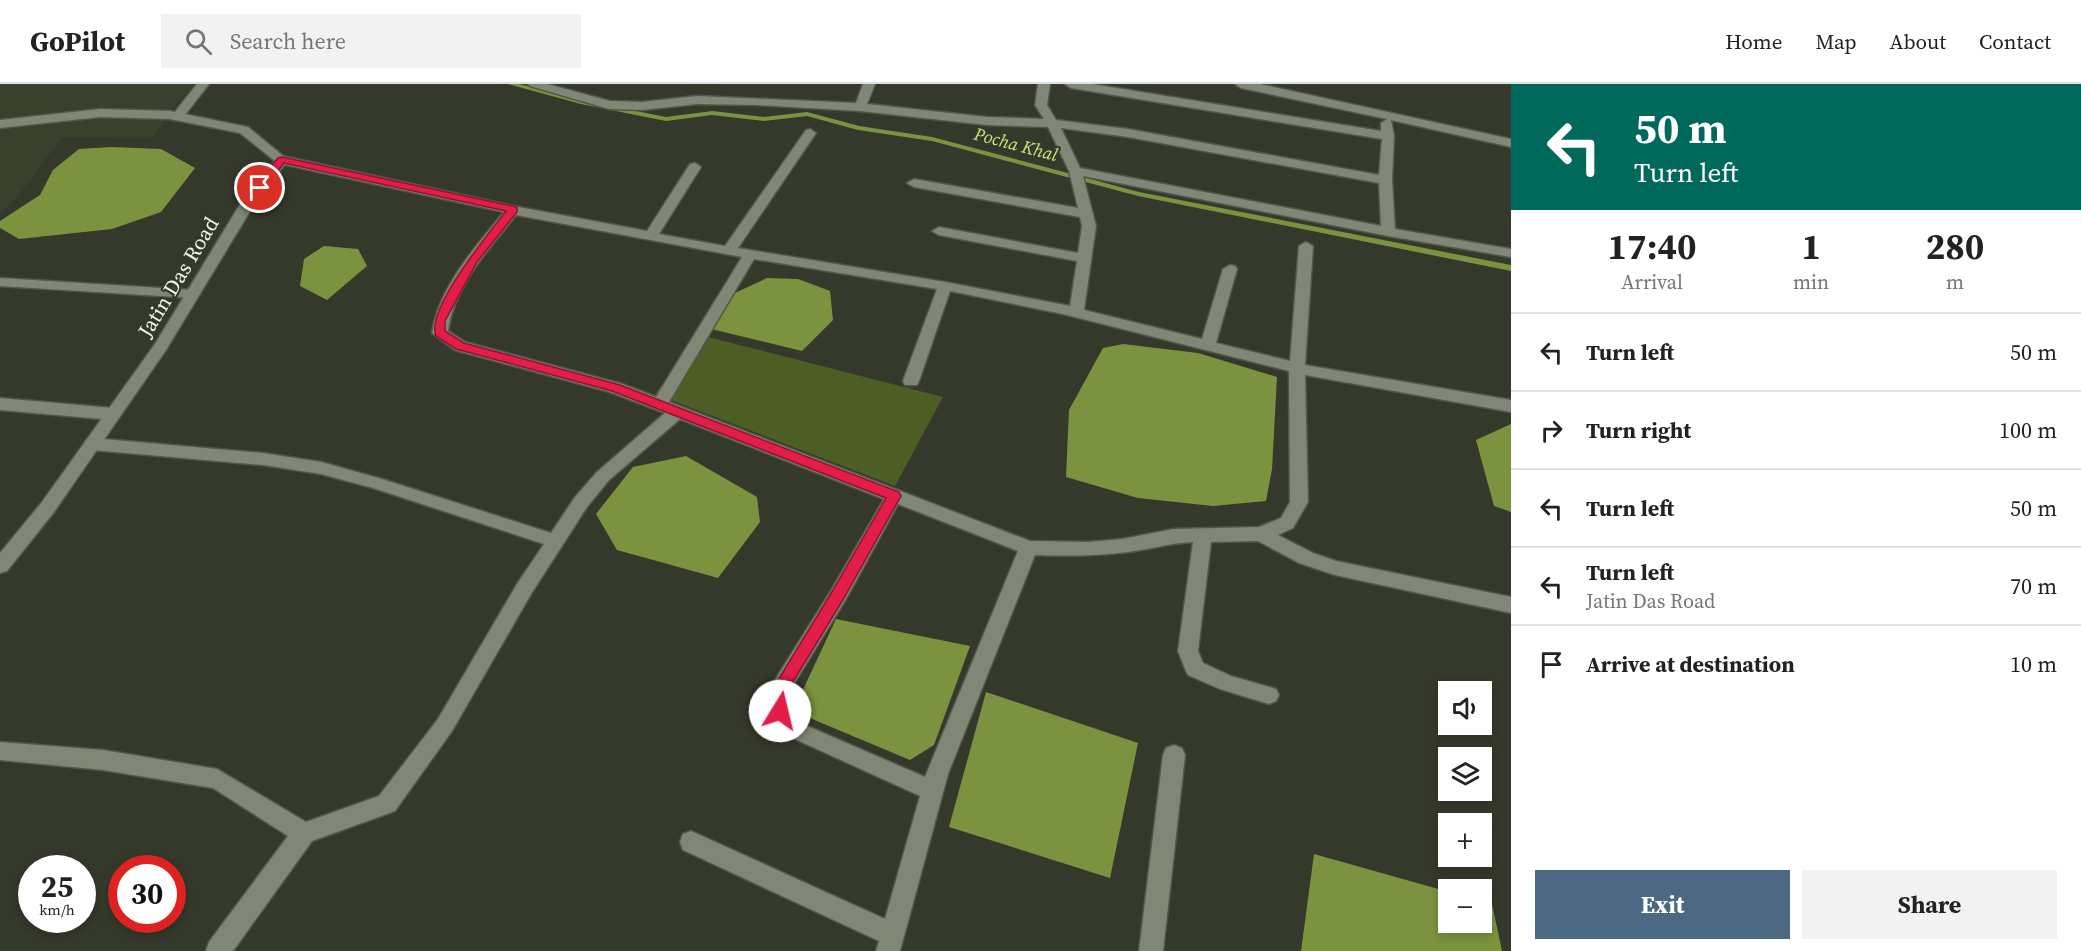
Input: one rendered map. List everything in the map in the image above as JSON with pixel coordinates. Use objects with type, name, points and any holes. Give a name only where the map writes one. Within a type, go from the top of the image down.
[{"type":"street","points":[[177,117],[203,84]]},
{"type":"street","points":[[534,84],[609,105],[642,106],[697,100],[860,107],[987,121],[1052,123],[1128,133],[1384,180]]},
{"type":"street","points":[[697,100],[704,84]]},
{"type":"street","points":[[860,107],[869,84]]},
{"type":"street","points":[[1044,84],[1041,105],[1076,175],[1089,226],[1076,313]]},
{"type":"street","points":[[1071,84],[1388,136]]},
{"type":"street","points":[[1241,84],[1308,96],[1449,131],[1511,142]]},
{"type":"street","points":[[1308,96],[1316,84]]},
{"type":"street","points":[[0,124],[100,113],[177,117],[244,130],[282,160],[513,210],[750,255],[945,286],[1076,313],[1297,368],[1511,406]]},
{"type":"street","points":[[1386,114],[1388,136],[1384,180],[1389,232]]},
{"type":"street","points":[[729,251],[810,133]]},
{"type":"street","name":"Jatin Das Road","points":[[0,566],[48,507],[161,346],[249,201],[282,160]]},
{"type":"street","points":[[651,236],[696,167]]},
{"type":"street","points":[[1076,175],[1511,253]]},
{"type":"street","points":[[914,183],[1086,214]]},
{"type":"street","points":[[513,210],[472,261],[440,321],[440,333],[460,346],[616,388],[1029,548],[1088,549],[1122,546],[1165,538],[1261,534],[1287,523],[1299,502],[1297,368],[1306,246]]},
{"type":"street","points":[[939,231],[1084,258]]},
{"type":"street","points":[[218,951],[304,833],[387,804],[446,725],[524,589],[581,502],[668,408],[750,255]]},
{"type":"street","points":[[1208,345],[1230,269]]},
{"type":"street","points":[[0,282],[193,294]]},
{"type":"street","points":[[911,381],[945,286]]},
{"type":"street","points":[[0,404],[113,414]]},
{"type":"street","points":[[92,444],[263,459],[321,468],[376,483],[555,541]]},
{"type":"street","points":[[894,496],[780,689],[780,711],[791,728],[932,790]]},
{"type":"street","points":[[1261,534],[1306,558],[1335,568],[1511,605]]},
{"type":"street","points":[[1203,535],[1188,651],[1195,669],[1227,683],[1269,695]]},
{"type":"street","points":[[691,842],[890,943],[932,790],[1029,548]]},
{"type":"street","points":[[0,751],[103,760],[217,779],[304,833]]},
{"type":"street","points":[[1151,951],[1174,755]]},
{"type":"shaded area","points":[[0,84],[195,84],[171,110],[153,138],[62,137],[16,199],[0,212]]},
{"type":"shaded area","points":[[111,147],[161,149],[195,168],[161,212],[112,229],[19,239],[0,228],[0,221],[40,195],[53,170],[79,149]]},
{"type":"shaded area","points":[[324,246],[358,249],[367,266],[327,300],[300,286],[304,259]]},
{"type":"shaded area","points":[[767,278],[798,279],[830,291],[833,320],[802,351],[707,328],[735,293]]},
{"type":"shaded area","points":[[700,335],[943,397],[895,486],[655,394]]},
{"type":"shaded area","points":[[1123,344],[1198,353],[1277,377],[1272,469],[1266,501],[1213,506],[1138,498],[1066,477],[1069,410],[1103,348]]},
{"type":"shaded area","points":[[1511,424],[1511,512],[1494,506],[1476,440]]},
{"type":"shaded area","points":[[686,456],[757,497],[760,522],[718,578],[617,550],[596,514],[633,467]]},
{"type":"shaded area","points":[[836,619],[970,646],[934,745],[910,760],[793,711]]},
{"type":"shaded area","points":[[986,692],[1138,743],[1110,878],[949,827]]},
{"type":"shaded area","points":[[1314,854],[1438,889],[1438,933],[1492,933],[1492,904],[1502,951],[1301,951]]},
{"type":"waterway","name":"Pocha Khal","points":[[511,84],[581,102],[666,119],[712,113],[764,119],[807,114],[858,128],[932,139],[1138,194],[1511,268]]},
{"type":"route","points":[[260,188],[282,160],[513,210],[472,261],[440,321],[440,333],[460,346],[616,388],[894,496],[780,689],[780,711]]}]
